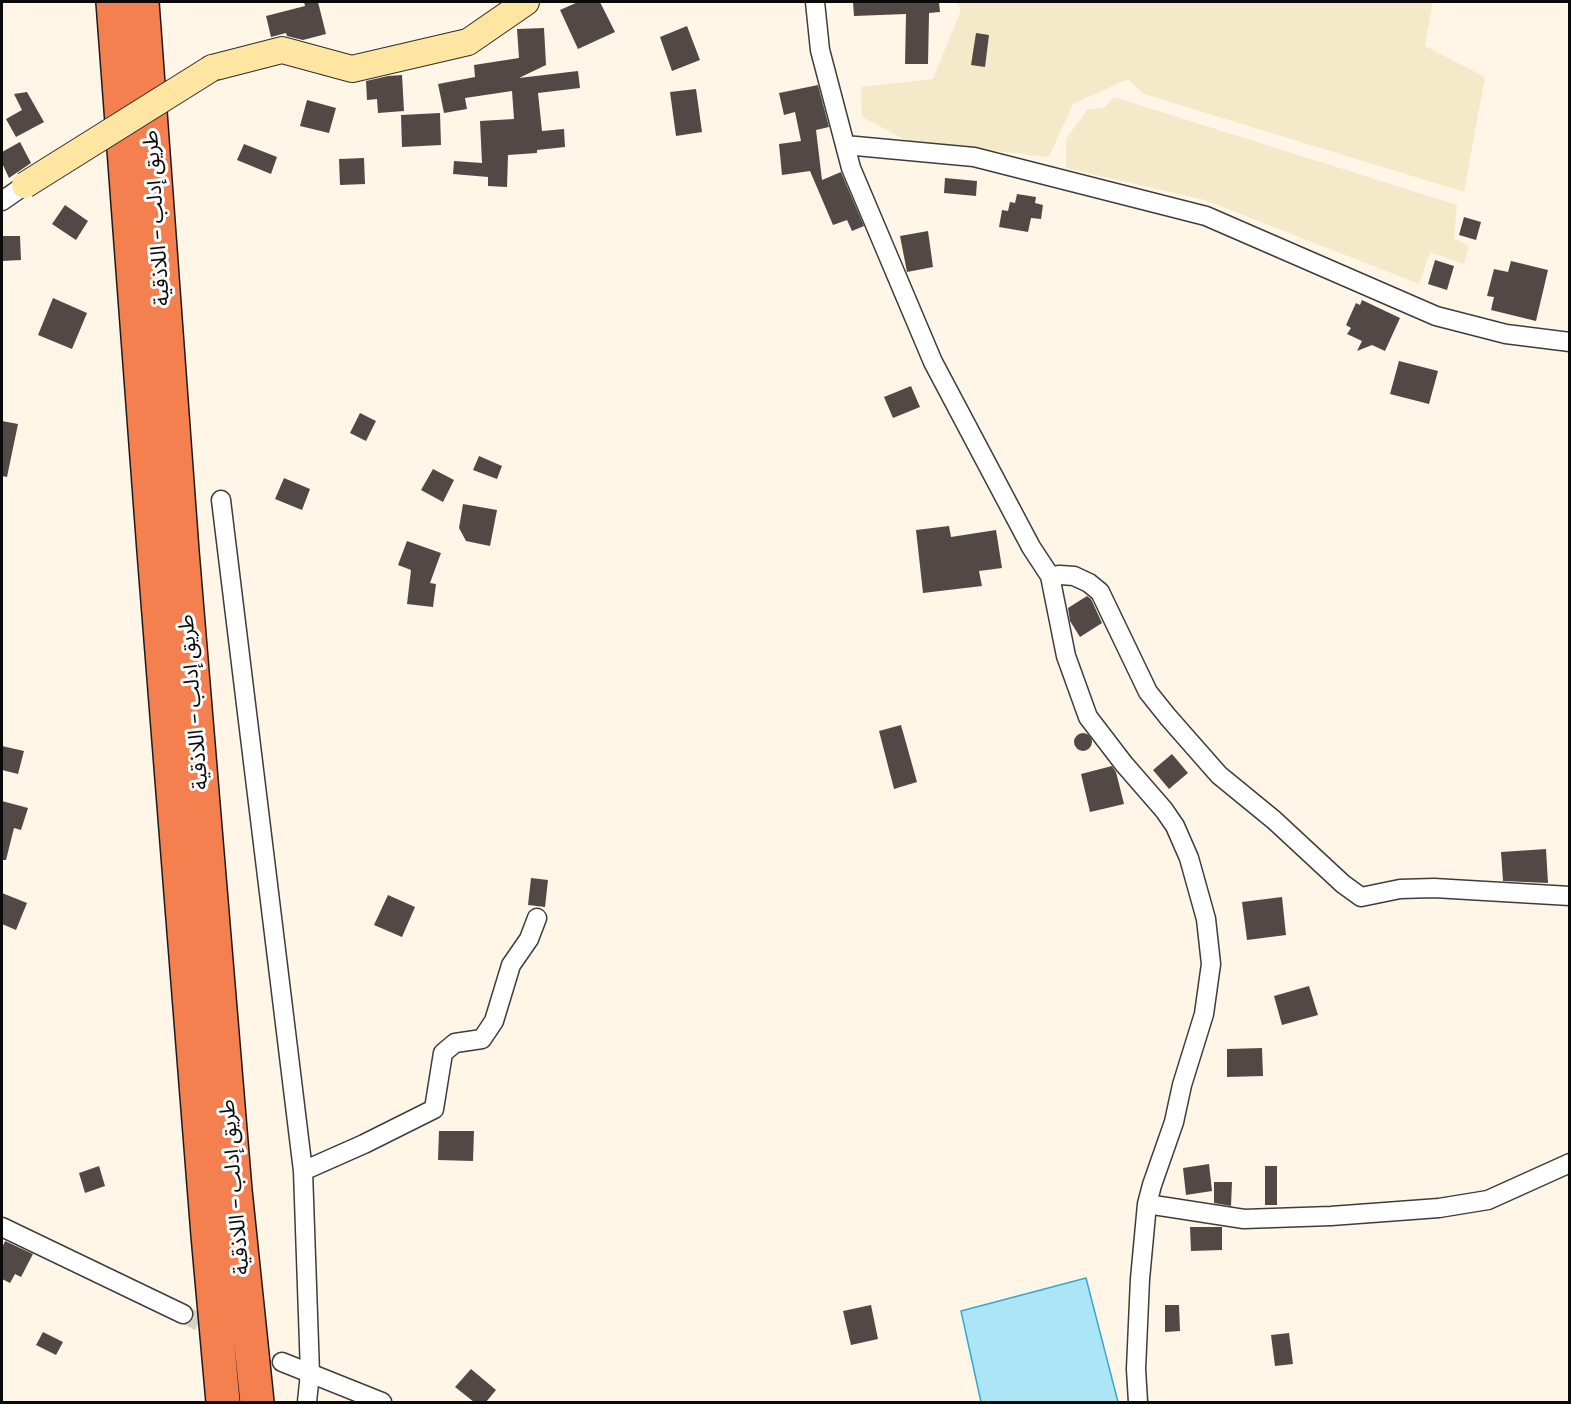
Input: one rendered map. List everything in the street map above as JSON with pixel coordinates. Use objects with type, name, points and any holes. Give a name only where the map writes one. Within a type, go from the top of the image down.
[{"type":"highway","name":"طريق إدلب - اللاذقية","points":[[113,2],[206,1211],[224,1402]]},
{"type":"highway","name":"طريق إدلب - اللاذقية","points":[[141,2],[182,551],[235,1190],[256,1402]]},
{"type":"street","points":[[2,201],[212,68],[282,50],[352,69],[468,42],[526,2]]},
{"type":"street","points":[[815,2],[820,50],[851,168],[933,362],[1031,547],[1050,576],[1066,656],[1088,717],[1175,826],[1189,858],[1206,919],[1211,964],[1204,1014],[1174,1122],[1147,1204],[1136,1359],[1138,1402]]},
{"type":"street","points":[[845,145],[974,157],[1206,216],[1436,316],[1506,334],[1569,342]]},
{"type":"street","points":[[221,500],[303,1171],[310,1373],[307,1402]]},
{"type":"street","points":[[1050,576],[1074,576],[1089,583],[1100,592],[1148,692],[1174,724],[1219,775],[1274,820],[1343,884],[1361,897],[1400,889],[1434,888],[1569,896]]},
{"type":"street","points":[[303,1171],[434,1109],[443,1053],[454,1043],[482,1039],[494,1022],[511,965],[529,939],[537,918]]},
{"type":"street","points":[[1147,1204],[1244,1219],[1331,1216],[1439,1208],[1488,1200],[1569,1162]]},
{"type":"street","points":[[2,1227],[183,1314]]},
{"type":"street","points":[[282,1362],[382,1402]]},
{"type":"shaded area","points":[[957,2],[1433,2],[1425,46],[1485,77],[1464,192],[1144,94],[1128,79],[1073,104],[1049,157],[908,141],[862,117],[861,87],[933,79],[961,10]]},
{"type":"shaded area","points":[[1114,97],[1457,205],[1454,238],[1469,246],[1464,264],[1430,252],[1419,284],[1205,200],[1066,168],[1066,139],[1087,110],[1105,107]]},
{"type":"water","points":[[1086,1278],[1118,1402],[981,1402],[961,1311]]},
{"type":"building","points":[[304,2],[318,2],[326,34],[303,40],[287,36],[286,33],[271,37],[266,16],[305,6]]},
{"type":"building","points":[[578,2],[600,2],[615,32],[578,49],[560,10]]},
{"type":"building","points":[[853,2],[939,2],[940,12],[929,13],[928,64],[905,64],[906,14],[854,16]]},
{"type":"building","points":[[687,26],[700,60],[672,71],[660,37]]},
{"type":"building","points":[[544,28],[546,65],[519,78],[578,71],[580,88],[538,93],[542,131],[564,129],[565,147],[537,150],[537,153],[508,155],[507,187],[488,186],[488,177],[453,174],[454,161],[482,163],[480,121],[514,119],[512,91],[465,98],[467,109],[444,113],[438,84],[475,77],[474,65],[519,58],[517,29]]},
{"type":"building","points":[[976,33],[989,35],[985,67],[971,65]]},
{"type":"building","points":[[402,75],[404,111],[378,113],[377,99],[367,100],[366,81]]},
{"type":"building","points":[[818,85],[829,127],[816,130],[822,180],[841,172],[864,226],[852,231],[847,220],[833,225],[810,171],[782,175],[779,144],[801,141],[795,112],[784,115],[779,93]]},
{"type":"building","points":[[696,89],[702,132],[676,136],[670,92]]},
{"type":"building","points":[[27,92],[44,122],[16,137],[6,119],[22,110],[14,94]]},
{"type":"building","points":[[307,100],[336,108],[329,133],[300,126]]},
{"type":"building","points":[[440,113],[441,145],[402,147],[401,115]]},
{"type":"building","points":[[20,142],[31,163],[9,178],[2,163],[2,152]]},
{"type":"building","points":[[244,144],[277,157],[271,174],[237,160]]},
{"type":"building","points":[[364,158],[365,184],[340,185],[339,159]]},
{"type":"building","points":[[945,178],[977,181],[976,196],[944,193]]},
{"type":"building","points":[[1017,194],[1036,197],[1035,203],[1043,205],[1041,219],[1031,218],[1028,232],[999,227],[1002,210],[1008,211],[1010,202],[1015,203]]},
{"type":"building","points":[[65,205],[88,221],[76,240],[52,224]]},
{"type":"building","points":[[1464,217],[1481,222],[1476,240],[1459,235]]},
{"type":"building","points":[[928,231],[933,267],[907,272],[900,236]]},
{"type":"building","points":[[2,236],[20,236],[21,260],[2,261]]},
{"type":"building","points":[[1435,260],[1454,266],[1447,290],[1428,284]]},
{"type":"building","points":[[1511,261],[1548,270],[1536,321],[1491,310],[1494,297],[1487,296],[1494,269],[1508,272]]},
{"type":"building","points":[[53,298],[87,313],[72,349],[38,335]]},
{"type":"building","points":[[1362,300],[1400,318],[1385,351],[1372,345],[1357,351],[1362,341],[1347,334],[1351,328],[1346,325],[1356,303],[1360,305]]},
{"type":"building","points":[[1399,361],[1438,371],[1429,404],[1390,394]]},
{"type":"building","points":[[911,386],[920,407],[893,418],[884,397]]},
{"type":"building","points":[[360,413],[376,421],[366,441],[350,433]]},
{"type":"building","points":[[2,421],[18,424],[7,477],[2,476]]},
{"type":"building","points":[[479,456],[502,466],[497,479],[473,470]]},
{"type":"building","points":[[433,469],[454,480],[443,502],[421,490]]},
{"type":"building","points":[[284,478],[310,489],[302,510],[275,499]]},
{"type":"building","points":[[463,504],[497,510],[490,546],[466,541],[459,528]]},
{"type":"building","points":[[949,526],[951,537],[996,530],[1002,568],[979,571],[982,586],[923,593],[916,530]]},
{"type":"building","points":[[407,541],[441,553],[430,583],[436,584],[433,607],[407,604],[411,570],[398,565]]},
{"type":"building","points":[[1087,596],[1091,599],[1102,623],[1080,637],[1070,621],[1068,608]]},
{"type":"building","points":[[901,725],[917,782],[894,789],[879,731]]},
{"type":"building","points":[[1083,733],[1089,736],[1092,742],[1089,748],[1083,751],[1077,748],[1074,742],[1077,736]]},
{"type":"building","points":[[2,746],[24,751],[18,774],[2,770]]},
{"type":"building","points":[[1172,754],[1188,773],[1169,789],[1153,770]]},
{"type":"building","points":[[1112,766],[1116,772],[1124,804],[1090,812],[1081,774]]},
{"type":"building","points":[[2,801],[28,808],[21,830],[14,828],[6,860],[2,860]]},
{"type":"building","points":[[1546,849],[1548,883],[1503,881],[1501,852]]},
{"type":"building","points":[[531,878],[548,880],[545,907],[528,905]]},
{"type":"building","points":[[2,893],[27,903],[16,930],[2,924]]},
{"type":"building","points":[[388,895],[415,907],[402,937],[374,925]]},
{"type":"building","points":[[1282,897],[1286,935],[1247,940],[1242,902]]},
{"type":"building","points":[[1309,986],[1318,1015],[1282,1025],[1274,996]]},
{"type":"building","points":[[1262,1048],[1263,1076],[1227,1077],[1227,1049]]},
{"type":"building","points":[[439,1131],[474,1131],[473,1161],[438,1160]]},
{"type":"building","points":[[1209,1164],[1212,1191],[1186,1195],[1183,1168]]},
{"type":"building","points":[[99,1166],[105,1186],[85,1193],[79,1173]]},
{"type":"building","points":[[1265,1166],[1277,1166],[1277,1205],[1265,1205]]},
{"type":"building","points":[[1214,1182],[1232,1182],[1231,1206],[1214,1203]]},
{"type":"building","points":[[1190,1227],[1222,1227],[1222,1250],[1191,1251]]},
{"type":"building","points":[[5,1241],[33,1254],[21,1277],[15,1274],[10,1283],[2,1279],[2,1248]]},
{"type":"building","points":[[871,1305],[878,1339],[851,1345],[843,1311]]},
{"type":"building","points":[[1165,1305],[1179,1305],[1180,1331],[1165,1332]]},
{"type":"building","points":[[43,1332],[63,1342],[56,1355],[36,1345]]},
{"type":"building","points":[[1289,1333],[1293,1364],[1275,1366],[1271,1335]]},
{"type":"building","points":[[471,1369],[496,1390],[486,1402],[474,1402],[455,1387]]},
{"type":"tunnel","points":[[183,1314],[219,1332]]}]
